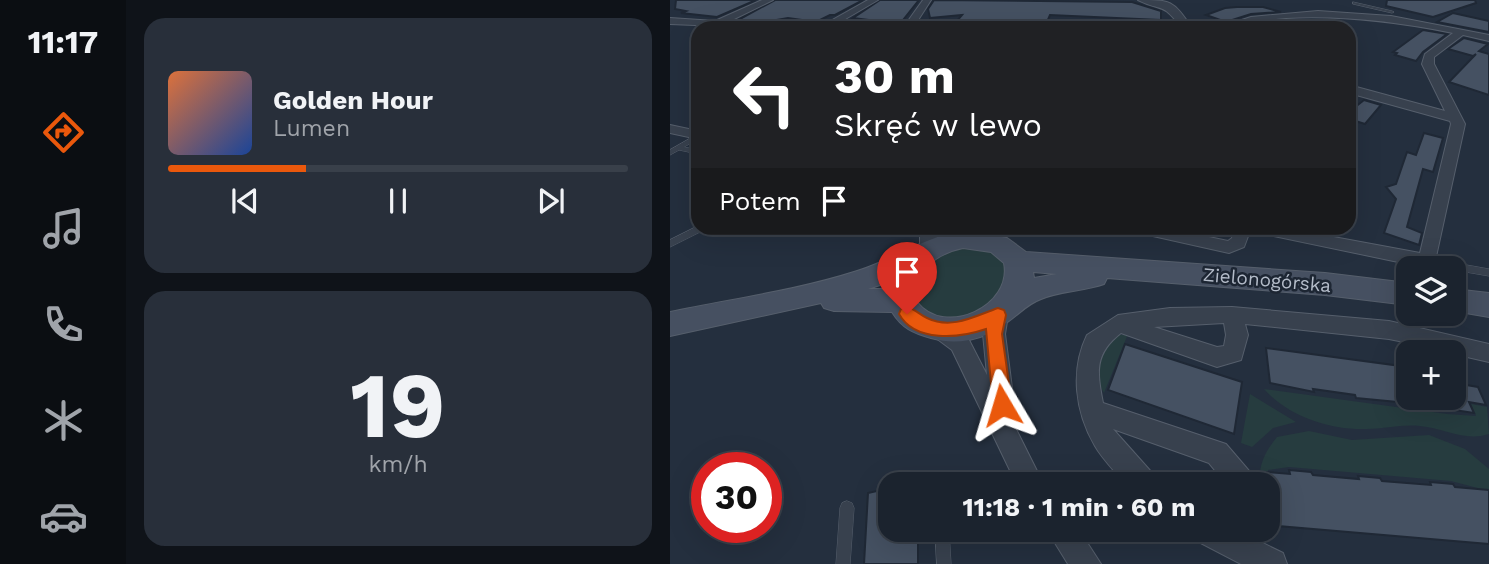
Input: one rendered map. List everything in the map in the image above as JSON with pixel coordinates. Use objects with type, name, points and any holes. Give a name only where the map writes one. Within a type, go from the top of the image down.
[{"type":"street","points":[[723,21],[769,0]]},
{"type":"street","points":[[836,21],[874,0]]},
{"type":"street","points":[[913,21],[927,0]]},
{"type":"street","points":[[1142,0],[1166,1],[1182,21]]},
{"type":"street","points":[[1344,0],[1355,3],[1353,6],[1357,14]]},
{"type":"street","points":[[1242,21],[1271,15],[1357,14],[1415,20],[1489,38]]},
{"type":"street","points":[[670,21],[691,22]]},
{"type":"street","points":[[1428,256],[1458,124],[1428,64],[1429,56],[1462,31]]},
{"type":"street","points":[[1356,91],[1455,118]]},
{"type":"street","points":[[670,129],[691,134]]},
{"type":"street","points":[[670,324],[792,301],[879,277],[924,246],[946,243],[964,235]]},
{"type":"street","points":[[974,235],[1009,251],[1018,261],[1022,274],[1020,288],[1005,309],[994,334],[1006,430]]},
{"type":"street","points":[[1173,235],[1229,247],[1237,245],[1241,235]]},
{"type":"street","points":[[1293,235],[1401,256]]},
{"type":"street","points":[[924,246],[905,272],[900,286],[900,301],[907,314],[921,324],[939,329],[959,329],[980,324],[1005,309]]},
{"type":"street","name":"Zielonogórska","points":[[1018,261],[1125,271],[1209,274],[1396,292]]},
{"type":"street","name":"Zielonogórska","points":[[1005,309],[1034,289],[1125,271]]},
{"type":"street","points":[[792,301],[900,301]]},
{"type":"street","points":[[1466,302],[1489,305]]},
{"type":"street","points":[[1118,324],[1217,357],[1234,353],[1237,335],[1232,315]]},
{"type":"street","points":[[1133,472],[1104,438],[1093,411],[1086,375],[1095,341],[1118,324],[1170,316],[1232,315],[1389,330],[1489,353]]},
{"type":"street","points":[[939,329],[960,344],[1026,472]]},
{"type":"street","points":[[1093,411],[1217,453],[1233,472]]},
{"type":"street","points":[[1070,542],[1086,564]]},
{"type":"street","points":[[1244,542],[1272,564]]},
{"type":"lane","points":[[1355,3],[1392,12]]},
{"type":"lane","points":[[670,153],[691,140]]},
{"type":"lane","points":[[678,148],[691,151]]},
{"type":"lane","points":[[670,244],[691,233]]},
{"type":"lane","points":[[1466,269],[1489,273]]},
{"type":"lane","points":[[843,564],[847,508]]},
{"type":"lane","points":[[943,542],[944,564]]},
{"type":"green space","points":[[963,245],[991,249],[1009,264],[1003,299],[966,317],[945,320],[923,309],[911,297],[923,263]]},
{"type":"green space","points":[[1128,334],[1104,393],[1093,374],[1112,336]]},
{"type":"green space","points":[[1264,389],[1396,407],[1396,410],[1476,416],[1471,404],[1487,407],[1489,434],[1463,436],[1429,427],[1413,426],[1366,429],[1338,427],[1297,414]]},
{"type":"green space","points":[[1250,394],[1296,422],[1273,428],[1252,447],[1241,443]]},
{"type":"green space","points":[[1309,431],[1352,440],[1429,435],[1465,449],[1489,469],[1489,491],[1451,481],[1289,467],[1260,472],[1263,459],[1277,437]]},
{"type":"building","points":[[676,0],[756,0],[717,17],[681,13],[686,11],[675,9]]},
{"type":"building","points":[[775,0],[863,0],[818,21],[788,18],[771,21],[738,20]]},
{"type":"building","points":[[880,0],[919,0],[899,21],[853,18]]},
{"type":"building","points":[[934,0],[1132,2],[1161,11],[1161,20],[1050,15],[1047,21],[957,21],[962,15],[930,18],[928,9]]},
{"type":"building","points":[[1387,0],[1475,0],[1476,3],[1433,17],[1386,6]]},
{"type":"building","points":[[1263,7],[1281,12],[1251,14],[1229,21],[1206,15],[1225,8]]},
{"type":"building","points":[[1453,13],[1489,21],[1489,32],[1437,22]]},
{"type":"building","points":[[1423,30],[1447,34],[1423,52],[1416,61],[1395,55],[1397,53],[1393,52]]},
{"type":"building","points":[[1464,38],[1488,44],[1479,51],[1489,54],[1489,95],[1449,82],[1476,54],[1473,56],[1448,49]]},
{"type":"building","points":[[1364,100],[1381,105],[1365,124],[1356,121],[1356,106]]},
{"type":"building","points":[[1424,133],[1443,138],[1433,172],[1423,169],[1407,227],[1422,233],[1419,245],[1384,233],[1396,199],[1386,187],[1396,184],[1407,152],[1416,155]]},
{"type":"building","points":[[1125,344],[1242,382],[1234,434],[1108,390]]},
{"type":"building","points":[[1266,348],[1396,365],[1396,402],[1356,398],[1355,395],[1313,389],[1314,392],[1270,383]]},
{"type":"building","points":[[1466,385],[1478,387],[1486,405],[1469,402],[1474,413],[1454,410],[1466,410]]},
{"type":"building","points":[[1289,470],[1311,472],[1313,475],[1359,479],[1358,476],[1431,485],[1430,482],[1442,483],[1489,490],[1489,544],[1280,526],[1280,473],[1290,474]]},
{"type":"building","points":[[878,491],[878,542],[918,542],[918,564],[864,564],[868,493]]},
{"type":"route","points":[[907,314],[921,324],[939,329],[959,329],[980,324],[998,315],[994,334],[1002,405]]}]
